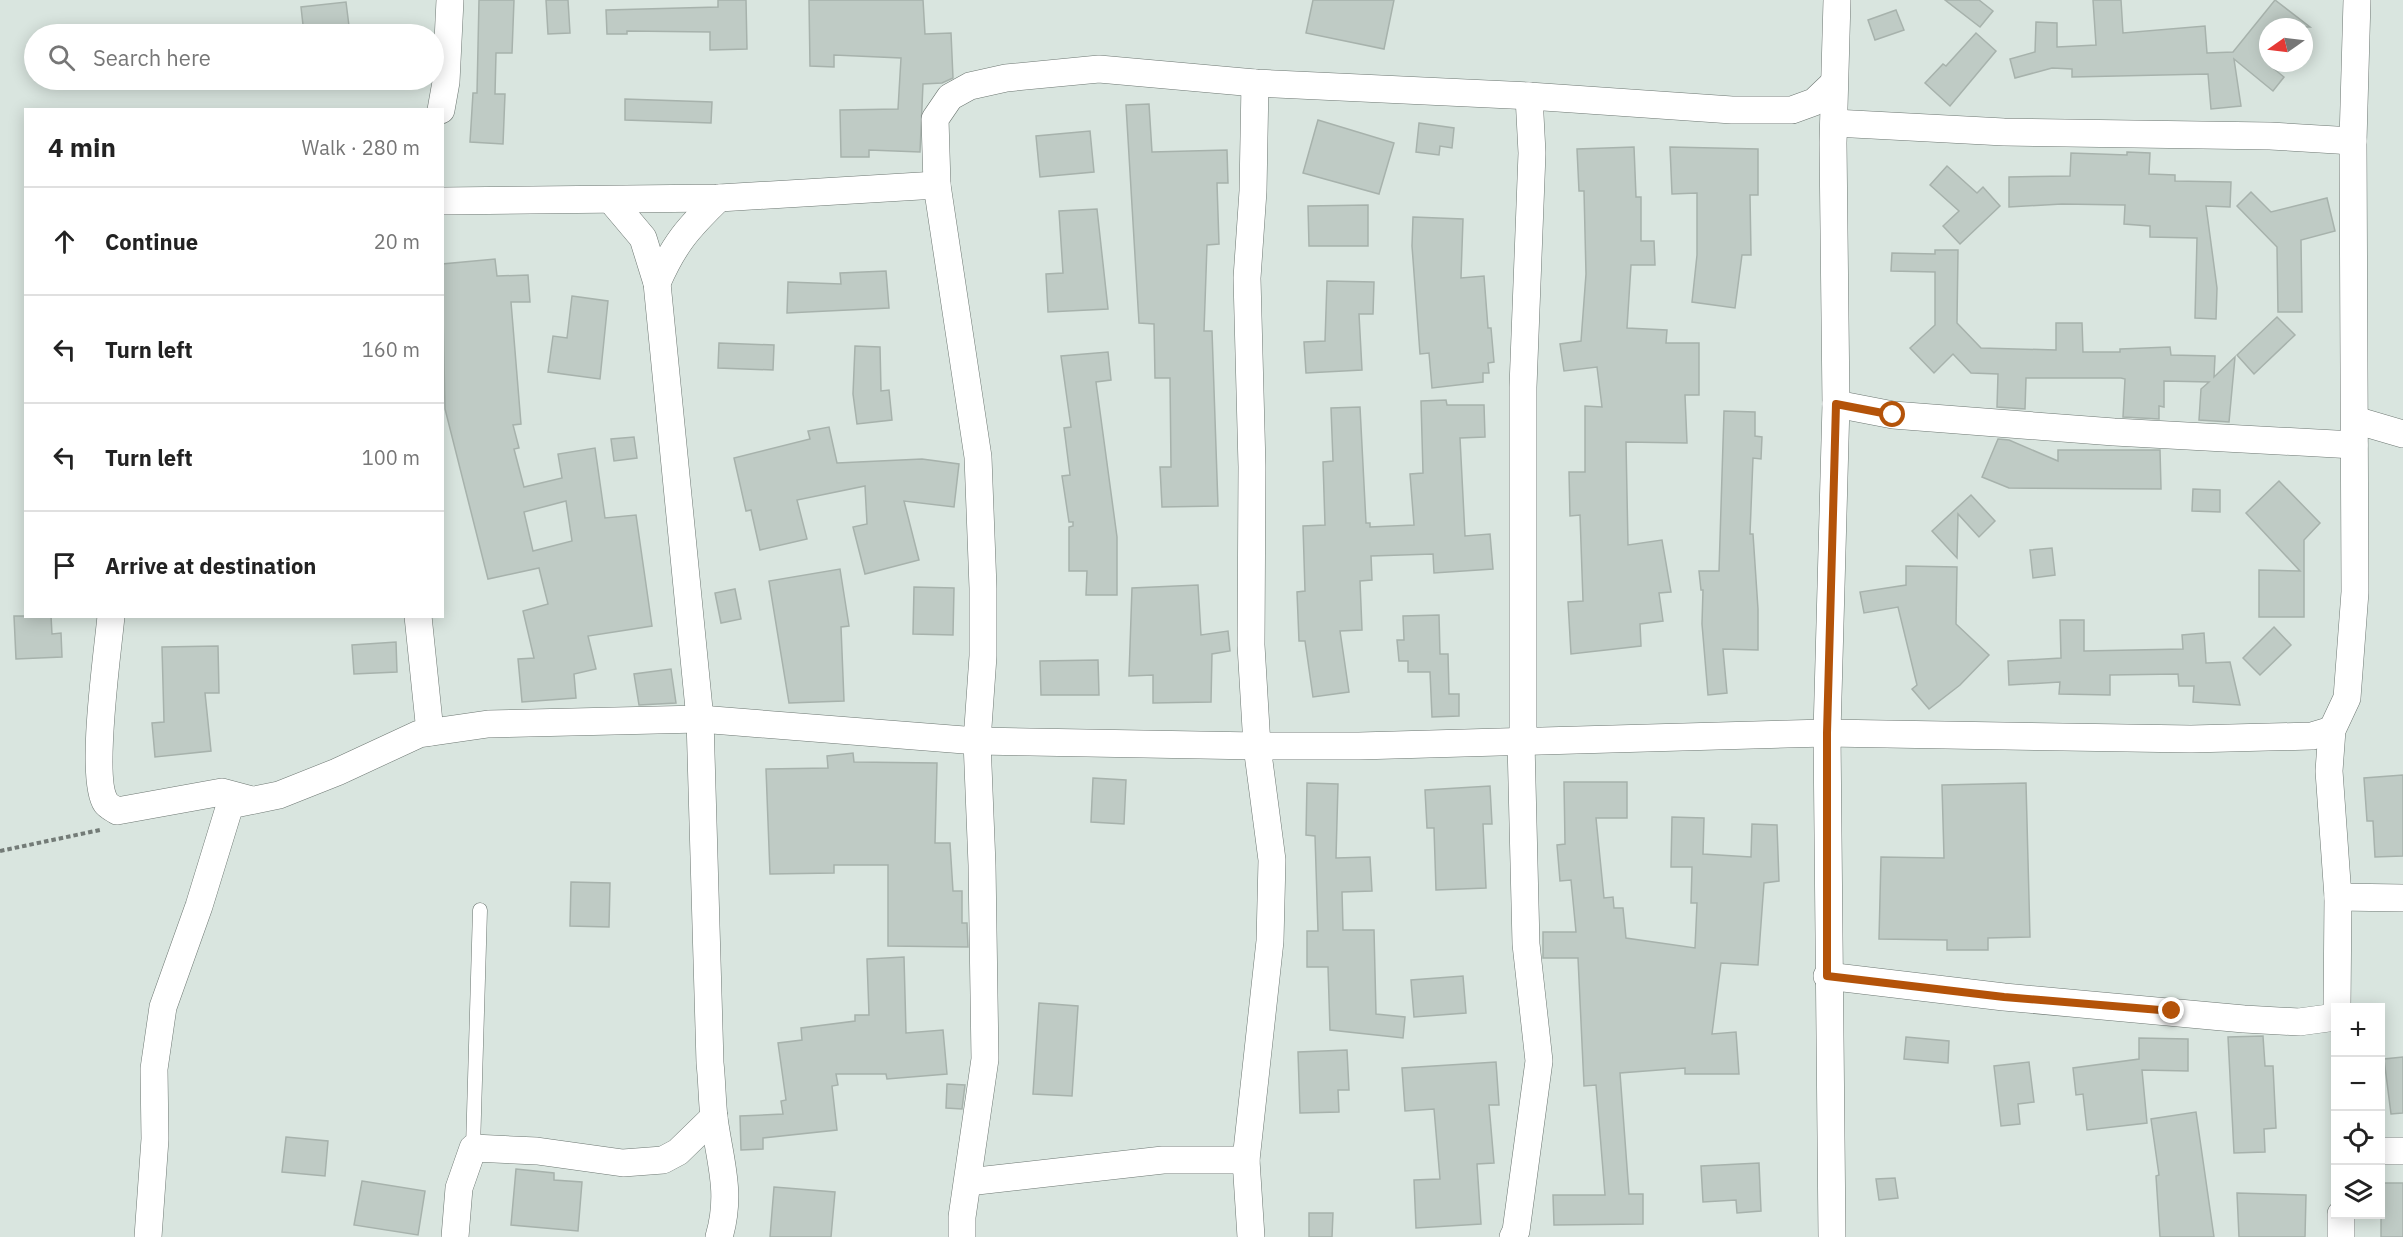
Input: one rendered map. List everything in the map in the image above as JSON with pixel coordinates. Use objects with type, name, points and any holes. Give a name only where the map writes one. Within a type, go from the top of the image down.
[{"type":"street","points":[[441,108],[446,82],[450,0]]},
{"type":"street","points":[[1832,1237],[1827,976],[1827,733],[1836,404],[1834,83],[1837,0]]},
{"type":"street","points":[[2337,1003],[2338,897],[2329,771],[2332,730],[2347,698],[2355,592],[2353,141],[2357,0]]},
{"type":"street","points":[[962,1237],[985,1059],[983,888],[977,741],[983,622],[978,457],[937,185],[935,119],[950,97],[970,86],[1006,78],[1099,69],[1255,83],[1528,96],[1732,110],[1792,110],[1814,102],[1834,83]]},
{"type":"street","points":[[1251,1237],[1246,1160],[1270,941],[1272,860],[1257,746],[1251,645],[1252,466],[1247,279],[1253,191],[1255,83]]},
{"type":"street","points":[[1513,1237],[1516,1231],[1539,1061],[1526,944],[1522,742],[1523,387],[1532,153],[1528,96]]},
{"type":"street","points":[[1792,110],[1834,129],[2270,136],[2353,141]]},
{"type":"street","points":[[444,201],[610,201],[719,198],[937,185]]},
{"type":"street","points":[[657,283],[672,250],[685,231],[719,198]]},
{"type":"street","points":[[610,201],[643,238],[657,283],[700,718],[714,1118],[726,1189],[725,1211],[719,1237]]},
{"type":"street","points":[[1836,404],[1893,415],[2114,432],[2403,434]]},
{"type":"street","points":[[111,618],[100,709],[100,781],[105,802],[117,812],[222,792],[253,801]]},
{"type":"street","points":[[418,618],[430,732]]},
{"type":"street","points":[[148,1237],[155,1139],[154,1070],[163,1007],[199,906],[230,805],[279,795],[337,772],[419,734],[488,724],[700,718],[977,741],[1257,746],[1522,742],[1827,733],[2191,739],[2312,736],[2332,730]]},
{"type":"street","points":[[2338,897],[2403,898]]},
{"type":"street","points":[[1827,976],[2004,997],[2299,1023],[2331,1018]]},
{"type":"street","points":[[455,1237],[459,1188],[473,1149],[537,1151],[623,1163],[663,1160],[678,1152],[714,1118]]},
{"type":"street","points":[[2385,1151],[2403,1151]]},
{"type":"street","points":[[969,1182],[1163,1160],[1246,1160]]},
{"type":"street","points":[[2341,1219],[2341,1237]]},
{"type":"lane","points":[[473,1149],[480,910]]},
{"type":"building","points":[[479,0],[514,0],[512,53],[496,53],[495,94],[505,94],[503,144],[470,142],[473,93],[477,93]]},
{"type":"building","points":[[546,0],[568,0],[570,33],[548,34]]},
{"type":"building","points":[[718,0],[746,0],[747,49],[710,50],[710,32],[627,31],[627,34],[607,34],[606,10],[718,7]]},
{"type":"building","points":[[809,0],[923,0],[925,34],[951,33],[953,78],[942,83],[923,84],[920,152],[869,150],[869,157],[841,157],[840,110],[898,109],[901,58],[834,55],[834,67],[810,66]]},
{"type":"building","points":[[1313,0],[1394,0],[1384,49],[1306,33]]},
{"type":"building","points":[[1945,0],[1979,0],[1993,11],[1980,27]]},
{"type":"building","points":[[2093,0],[2121,0],[2123,33],[2205,26],[2207,53],[2233,52],[2259,20],[2259,72],[2278,72],[2284,77],[2273,91],[2234,59],[2241,106],[2211,109],[2208,74],[2072,77],[2072,69],[2052,68],[2015,78],[2010,59],[2035,52],[2036,22],[2057,23],[2057,47],[2096,45]]},
{"type":"building","points":[[2275,0],[2298,18],[2260,18]]},
{"type":"building","points":[[346,2],[349,24],[303,24],[301,7]]},
{"type":"building","points":[[1896,10],[1904,30],[1875,40],[1868,20]]},
{"type":"building","points":[[1976,33],[1996,51],[1950,106],[1925,83],[1943,64],[1946,66]]},
{"type":"building","points":[[625,99],[712,102],[711,123],[625,120]]},
{"type":"building","points":[[1149,104],[1152,152],[1227,150],[1228,183],[1217,183],[1219,244],[1207,245],[1204,331],[1212,331],[1218,506],[1162,507],[1160,467],[1171,467],[1170,378],[1155,378],[1154,324],[1139,323],[1126,105]]},
{"type":"building","points":[[1318,120],[1394,143],[1379,194],[1303,173]]},
{"type":"building","points":[[1419,123],[1454,128],[1452,148],[1440,146],[1439,155],[1416,152]]},
{"type":"building","points":[[1090,131],[1094,172],[1040,177],[1036,136]]},
{"type":"building","points":[[1634,147],[1636,197],[1641,197],[1641,241],[1654,241],[1655,265],[1631,265],[1627,328],[1667,330],[1666,343],[1699,343],[1699,395],[1685,395],[1687,443],[1626,442],[1628,545],[1662,540],[1671,592],[1659,593],[1663,621],[1640,624],[1641,646],[1571,654],[1568,602],[1583,601],[1580,515],[1570,516],[1569,472],[1585,472],[1585,406],[1602,407],[1597,367],[1564,371],[1560,344],[1581,341],[1586,274],[1584,191],[1579,191],[1577,149]]},
{"type":"building","points":[[1670,147],[1758,149],[1758,195],[1750,195],[1751,255],[1742,255],[1735,308],[1692,302],[1697,255],[1697,193],[1672,194]]},
{"type":"building","points":[[2127,152],[2150,153],[2149,174],[2175,175],[2175,181],[2231,182],[2230,207],[2206,206],[2217,288],[2216,319],[2195,318],[2197,238],[2150,237],[2150,226],[2124,224],[2125,205],[2062,204],[2009,207],[2009,177],[2070,176],[2071,153],[2127,155]]},
{"type":"building","points":[[1947,166],[1977,193],[1983,187],[2000,206],[1960,244],[1943,226],[1959,211],[1930,185]]},
{"type":"building","points":[[2251,192],[2271,212],[2327,198],[2335,231],[2301,240],[2302,312],[2278,312],[2277,247],[2237,206]]},
{"type":"building","points":[[1368,205],[1368,246],[1309,246],[1308,206]]},
{"type":"building","points":[[1097,209],[1108,309],[1048,312],[1046,274],[1063,273],[1059,211]]},
{"type":"building","points":[[1413,217],[1463,219],[1461,278],[1484,276],[1488,328],[1491,328],[1494,362],[1488,363],[1489,373],[1483,373],[1483,382],[1432,388],[1429,353],[1420,354],[1412,246]]},
{"type":"building","points":[[1935,250],[1958,250],[1957,323],[1981,348],[2056,350],[2056,323],[2082,323],[2083,352],[2120,352],[2120,349],[2170,347],[2171,355],[2215,356],[2214,377],[2235,357],[2229,422],[2199,420],[2201,389],[2209,382],[2164,381],[2164,407],[2159,406],[2159,419],[2123,417],[2125,379],[2121,378],[2026,378],[2025,409],[1997,407],[1998,374],[1971,373],[1953,354],[1934,373],[1910,348],[1935,325],[1935,272],[1891,271],[1892,253],[1935,254]]},
{"type":"building","points":[[495,259],[497,276],[528,275],[530,302],[511,302],[521,424],[513,425],[519,448],[514,449],[524,487],[562,478],[558,454],[595,448],[605,518],[636,515],[652,626],[588,636],[596,669],[574,674],[576,698],[522,702],[518,659],[534,658],[523,611],[548,604],[539,568],[488,579],[445,409],[444,264]],"holes":[[[566,501],[572,541],[533,551],[524,512]]]},
{"type":"building","points":[[886,271],[889,308],[787,313],[788,282],[841,284],[840,273]]},
{"type":"building","points":[[1327,281],[1374,282],[1373,314],[1359,314],[1362,370],[1306,373],[1304,342],[1325,341]]},
{"type":"building","points":[[572,296],[608,301],[600,379],[548,372],[553,336],[567,338]]},
{"type":"building","points":[[2277,317],[2295,335],[2254,374],[2237,355]]},
{"type":"building","points":[[719,343],[774,345],[773,370],[718,368]]},
{"type":"building","points":[[855,346],[880,347],[881,391],[889,390],[892,420],[857,424],[853,394]]},
{"type":"building","points":[[1108,352],[1111,380],[1096,382],[1117,537],[1117,595],[1086,595],[1087,571],[1069,571],[1069,527],[1073,526],[1073,522],[1069,522],[1062,476],[1070,475],[1064,428],[1071,427],[1061,356]]},
{"type":"building","points":[[1446,400],[1447,405],[1484,405],[1485,437],[1460,438],[1465,536],[1490,534],[1493,569],[1434,573],[1433,554],[1371,556],[1372,580],[1360,581],[1362,630],[1340,631],[1349,692],[1313,697],[1305,641],[1299,641],[1297,592],[1305,591],[1303,526],[1325,525],[1323,462],[1333,461],[1331,408],[1360,407],[1366,523],[1370,523],[1370,527],[1414,525],[1410,474],[1423,473],[1421,401]]},
{"type":"building","points":[[1724,411],[1755,412],[1755,436],[1762,437],[1761,459],[1753,458],[1750,534],[1753,534],[1758,650],[1723,649],[1727,693],[1708,695],[1702,624],[1703,590],[1701,590],[1699,571],[1719,571]]},
{"type":"building","points":[[829,427],[837,463],[922,459],[959,464],[954,507],[904,501],[919,560],[865,574],[853,527],[867,524],[865,486],[797,500],[807,539],[760,550],[751,510],[746,511],[734,458],[810,439],[808,431]]},
{"type":"building","points":[[634,437],[637,458],[614,461],[611,439]]},
{"type":"building","points":[[1998,439],[2009,440],[2058,461],[2058,450],[2160,450],[2161,489],[2009,488],[1982,477]]},
{"type":"building","points":[[2279,481],[2320,523],[2304,540],[2304,617],[2259,617],[2259,570],[2300,571],[2246,513]]},
{"type":"building","points":[[2193,489],[2220,490],[2220,512],[2192,511]]},
{"type":"building","points":[[1971,495],[1995,521],[1979,537],[1958,514],[1957,558],[1932,531]]},
{"type":"building","points":[[2052,548],[2055,575],[2033,578],[2030,550]]},
{"type":"building","points":[[1906,566],[1957,567],[1956,624],[1989,655],[1960,685],[1929,709],[1912,689],[1917,685],[1898,607],[1864,613],[1860,592],[1906,585]]},
{"type":"building","points":[[840,569],[849,626],[841,627],[844,701],[789,703],[769,581]]},
{"type":"building","points":[[1198,585],[1201,635],[1228,631],[1230,651],[1212,654],[1211,702],[1153,703],[1153,675],[1129,676],[1132,588]]},
{"type":"building","points":[[914,587],[954,588],[953,635],[913,634]]},
{"type":"building","points":[[735,589],[741,619],[721,623],[715,593]]},
{"type":"building","points":[[1439,615],[1440,654],[1448,654],[1449,694],[1459,694],[1459,716],[1432,717],[1430,672],[1408,672],[1408,661],[1399,661],[1397,640],[1404,640],[1403,616]]},
{"type":"building","points":[[14,616],[51,618],[52,634],[61,633],[62,657],[16,659]]},
{"type":"building","points":[[2060,620],[2084,620],[2084,651],[2183,649],[2182,635],[2204,633],[2206,663],[2230,662],[2240,705],[2193,702],[2194,686],[2179,686],[2178,674],[2110,675],[2110,695],[2059,694],[2060,682],[2009,685],[2008,661],[2061,658]]},
{"type":"building","points":[[2274,627],[2291,645],[2260,675],[2243,658]]},
{"type":"building","points":[[396,642],[397,672],[354,674],[352,645]]},
{"type":"building","points":[[218,646],[219,693],[205,693],[211,751],[155,757],[152,723],[164,722],[162,647]]},
{"type":"building","points":[[1098,660],[1099,695],[1041,695],[1040,661]]},
{"type":"building","points":[[671,669],[676,703],[639,705],[634,674]]},
{"type":"building","points":[[853,753],[854,762],[937,763],[935,843],[950,843],[953,891],[962,891],[962,923],[967,923],[968,947],[888,946],[888,865],[834,865],[834,873],[770,874],[766,769],[828,768],[827,756]]},
{"type":"building","points":[[2403,775],[2403,856],[2375,857],[2373,821],[2367,821],[2364,778]]},
{"type":"building","points":[[1093,778],[1126,780],[1124,824],[1091,822]]},
{"type":"building","points":[[1564,782],[1627,782],[1627,818],[1596,818],[1604,898],[1613,897],[1614,908],[1623,908],[1626,938],[1695,948],[1697,903],[1691,903],[1692,867],[1671,867],[1672,817],[1704,818],[1703,854],[1751,857],[1752,824],[1777,825],[1779,881],[1764,883],[1758,965],[1721,963],[1712,1034],[1736,1032],[1739,1074],[1685,1074],[1685,1068],[1620,1073],[1629,1194],[1643,1194],[1643,1224],[1554,1225],[1553,1195],[1605,1195],[1596,1085],[1584,1086],[1578,958],[1543,958],[1543,932],[1576,932],[1571,880],[1560,881],[1557,845],[1565,844]]},
{"type":"building","points":[[1307,783],[1338,784],[1336,858],[1370,857],[1372,891],[1342,892],[1343,930],[1374,930],[1376,1014],[1405,1017],[1403,1038],[1330,1030],[1328,967],[1307,967],[1307,931],[1318,931],[1315,836],[1306,835]]},
{"type":"building","points":[[2026,783],[2030,937],[1988,938],[1988,950],[1947,950],[1947,940],[1879,939],[1881,857],[1944,858],[1942,785]]},
{"type":"building","points":[[1490,786],[1492,824],[1483,824],[1486,888],[1436,890],[1434,828],[1427,828],[1425,790]]},
{"type":"building","points":[[571,882],[610,883],[609,927],[570,926]]},
{"type":"building","points":[[904,957],[906,1033],[943,1030],[947,1074],[887,1079],[886,1074],[836,1074],[838,1085],[832,1086],[837,1130],[763,1138],[763,1149],[741,1150],[740,1116],[783,1114],[781,1101],[786,1100],[778,1043],[802,1040],[801,1028],[855,1021],[855,1015],[869,1015],[867,959]]},
{"type":"building","points":[[1463,976],[1466,1013],[1414,1017],[1411,980]]},
{"type":"building","points":[[1039,1003],[1078,1006],[1072,1096],[1033,1094]]},
{"type":"building","points":[[2263,1036],[2265,1066],[2273,1066],[2276,1128],[2264,1129],[2265,1152],[2234,1153],[2228,1037]]},
{"type":"building","points":[[1906,1037],[1949,1041],[1948,1063],[1904,1059]]},
{"type":"building","points":[[2139,1038],[2188,1039],[2188,1071],[2142,1070],[2147,1123],[2087,1130],[2083,1094],[2076,1095],[2073,1068],[2139,1059]]},
{"type":"building","points":[[1347,1050],[1349,1090],[1338,1090],[1339,1112],[1300,1113],[1298,1052]]},
{"type":"building","points":[[2403,1057],[2403,1113],[2391,1114],[2385,1059]]},
{"type":"building","points":[[1496,1062],[1499,1105],[1489,1105],[1494,1163],[1477,1164],[1481,1224],[1416,1228],[1414,1180],[1440,1179],[1434,1109],[1405,1111],[1402,1068]]},
{"type":"building","points":[[2029,1062],[2034,1102],[2018,1104],[2020,1124],[2001,1126],[1994,1066]]},
{"type":"building","points":[[947,1084],[965,1085],[962,1109],[946,1108]]},
{"type":"building","points":[[2196,1112],[2214,1237],[2160,1237],[2156,1176],[2159,1175],[2151,1119]]},
{"type":"building","points":[[286,1137],[328,1141],[325,1176],[282,1172]]},
{"type":"building","points":[[1759,1163],[1761,1211],[1737,1213],[1736,1200],[1703,1202],[1701,1166]]},
{"type":"building","points":[[516,1169],[554,1173],[554,1180],[582,1182],[578,1231],[511,1225]]},
{"type":"building","points":[[1895,1178],[1898,1198],[1879,1200],[1876,1179]]},
{"type":"building","points":[[362,1181],[425,1191],[418,1235],[354,1225]]},
{"type":"building","points":[[2385,1183],[2403,1183],[2403,1237],[2381,1237],[2381,1219],[2385,1219]]},
{"type":"building","points":[[774,1187],[835,1192],[831,1237],[770,1237]]},
{"type":"building","points":[[2237,1193],[2306,1195],[2305,1237],[2239,1237]]},
{"type":"building","points":[[1309,1213],[1333,1213],[1332,1237],[1309,1237]]},
{"type":"route","points":[[1893,415],[1836,404],[1827,733],[1827,976],[2004,997],[2172,1011]]}]
